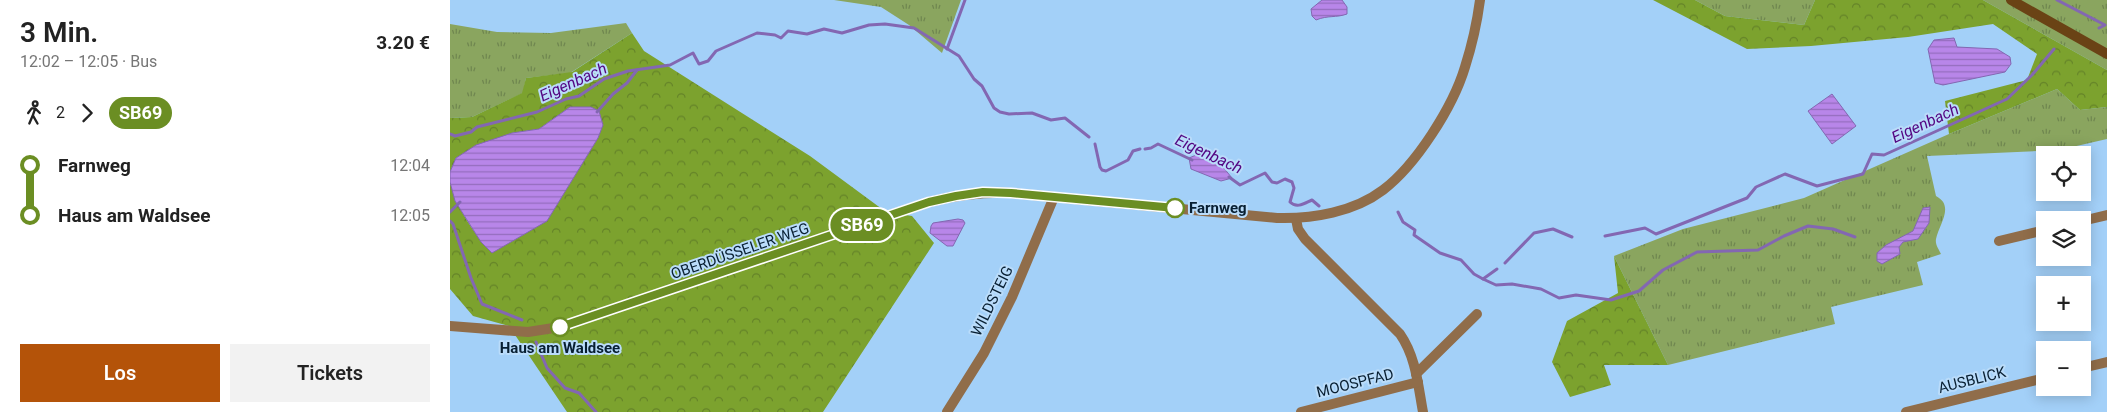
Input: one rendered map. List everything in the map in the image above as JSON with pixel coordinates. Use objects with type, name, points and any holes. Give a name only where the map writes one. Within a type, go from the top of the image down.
[{"type":"main road","points":[[2011,0],[2107,54]]},
{"type":"street","name":"OBERDÜSSELER WEG","points":[[450,326],[528,332],[560,327],[929,202],[983,192],[1296,219],[1315,217],[1345,209],[1370,199],[1383,190],[1411,164],[1444,112],[1465,69],[1475,32],[1480,0]]},
{"type":"street","name":"WILDSTEIG","points":[[947,412],[984,353],[1012,297],[1054,197]]},
{"type":"street","points":[[2091,219],[2107,215]]},
{"type":"street","points":[[1296,219],[1298,229],[1305,239],[1400,334],[1413,357],[1423,412]]},
{"type":"street","points":[[1999,241],[2036,232]]},
{"type":"street","points":[[1417,378],[1477,314]]},
{"type":"street","points":[[2091,366],[2107,362]]},
{"type":"street","name":"MOOSPFAD","points":[[1301,412],[1417,378]]},
{"type":"street","name":"AUSBLICK","points":[[1906,412],[2036,380]]},
{"type":"green space","points":[[834,0],[961,0],[942,53],[909,25],[881,7]]},
{"type":"green space","points":[[1653,0],[1695,0],[1725,16],[1804,25],[1815,0],[1983,0],[2107,70],[2107,107],[2080,110],[2057,89],[1949,134],[1945,101],[2027,80],[2037,54],[1993,24],[1908,37],[1811,46],[1747,49]]},
{"type":"green space","points":[[1695,0],[1815,0],[1804,25],[1725,16]]},
{"type":"green space","points":[[1983,0],[2107,0],[2107,70]]},
{"type":"green space","points":[[626,23],[632,33],[570,73],[526,78],[523,93],[472,117],[450,118],[450,24],[497,32],[551,33]]},
{"type":"green space","points":[[632,33],[644,51],[810,156],[886,212],[912,216],[934,243],[823,412],[567,412],[509,326],[473,316],[450,289],[450,182],[466,220],[492,253],[570,107],[539,129],[512,133],[456,158],[450,172],[450,118],[472,117],[522,93],[526,78],[572,72]]},
{"type":"green space","points":[[2057,89],[2080,110],[2107,107],[2107,139],[2076,146],[2036,146],[2036,151],[1927,156],[1936,196],[1942,200],[1945,210],[1936,239],[1941,254],[1917,262],[1923,285],[1831,307],[1835,324],[1668,365],[1614,256],[1683,229],[1804,198]]},
{"type":"green space","points":[[1614,256],[1668,365],[1604,365],[1611,385],[1570,397],[1552,362],[1567,321],[1618,293]]},
{"type":"shaded area","points":[[1322,0],[1342,0],[1347,7],[1347,14],[1316,20],[1312,16],[1311,9]]},
{"type":"shaded area","points":[[1954,38],[1957,47],[1997,49],[2010,57],[2011,64],[2005,72],[1943,85],[1935,83],[1928,49],[1934,40]]},
{"type":"shaded area","points":[[1832,94],[1856,126],[1832,144],[1808,111]]},
{"type":"shaded area","points":[[570,107],[591,107],[599,111],[603,125],[598,138],[547,221],[492,253],[481,242],[455,201],[450,182],[450,172],[456,158],[476,145],[512,133],[539,129]]},
{"type":"shaded area","points":[[1201,153],[1223,167],[1232,178],[1221,181],[1191,169],[1189,158]]},
{"type":"shaded area","points":[[1930,207],[1929,223],[1918,239],[1903,242],[1899,247],[1900,254],[1882,264],[1877,261],[1877,253],[1886,245],[1913,231],[1923,208]]},
{"type":"shaded area","points":[[963,220],[965,223],[953,246],[947,246],[930,233],[933,223]]},
{"type":"waterway","points":[[947,49],[965,0]]},
{"type":"waterway","name":"Eigenbach","points":[[2057,0],[2105,25],[2099,28]]},
{"type":"waterway","name":"Eigenbach","points":[[450,134],[455,136],[471,132],[477,127],[537,112],[566,99],[579,96],[604,79],[628,71],[670,65],[693,53],[699,64],[708,61],[716,51],[757,33],[775,35],[781,38],[788,31],[807,34],[824,29],[842,33],[869,25],[885,24],[914,28],[959,56],[974,79],[982,86],[994,108],[1000,112],[1009,114],[1032,113],[1051,120],[1065,118],[1089,137]]},
{"type":"waterway","name":"Eigenbach","points":[[1605,236],[1645,228],[1656,234],[1747,198],[1756,187],[1785,174],[1817,186],[1863,174],[1872,154],[1884,155],[2007,99],[2032,75],[2054,49]]},
{"type":"waterway","points":[[597,112],[613,94],[627,83],[637,70]]},
{"type":"waterway","name":"Eigenbach","points":[[1095,144],[1100,167],[1106,171],[1128,160],[1133,151],[1140,149]]},
{"type":"waterway","name":"Eigenbach","points":[[1145,149],[1158,144],[1192,160]]},
{"type":"waterway","name":"Eigenbach","points":[[1229,177],[1240,185],[1265,173],[1272,182],[1277,183],[1285,179],[1292,182],[1294,188],[1290,202],[1298,205],[1312,200],[1319,206]]},
{"type":"waterway","points":[[450,212],[460,202]]},
{"type":"waterway","name":"Eigenbach","points":[[1398,212],[1403,222],[1415,230],[1414,235],[1440,253],[1461,260],[1474,274],[1483,279],[1497,269]]},
{"type":"waterway","points":[[450,221],[453,224],[482,304],[522,320]]},
{"type":"waterway","points":[[1483,279],[1496,285],[1512,284],[1541,289],[1559,298],[1576,295],[1611,300],[1639,291],[1663,270],[1697,252],[1758,250],[1808,226],[1833,229],[1855,237]]},
{"type":"waterway","name":"Eigenbach","points":[[1505,263],[1534,233],[1553,229],[1572,237]]},
{"type":"waterway","points":[[536,342],[547,368],[565,388],[579,393],[596,412]]},
{"type":"bus line","name":"SB69","points":[[560,327],[929,202],[956,196],[983,192],[1011,193],[1175,208]]},
{"type":"place","name":"Farnweg","points":[[1175,208]]},
{"type":"place","name":"Haus am Waldsee","points":[[560,327]]}]
